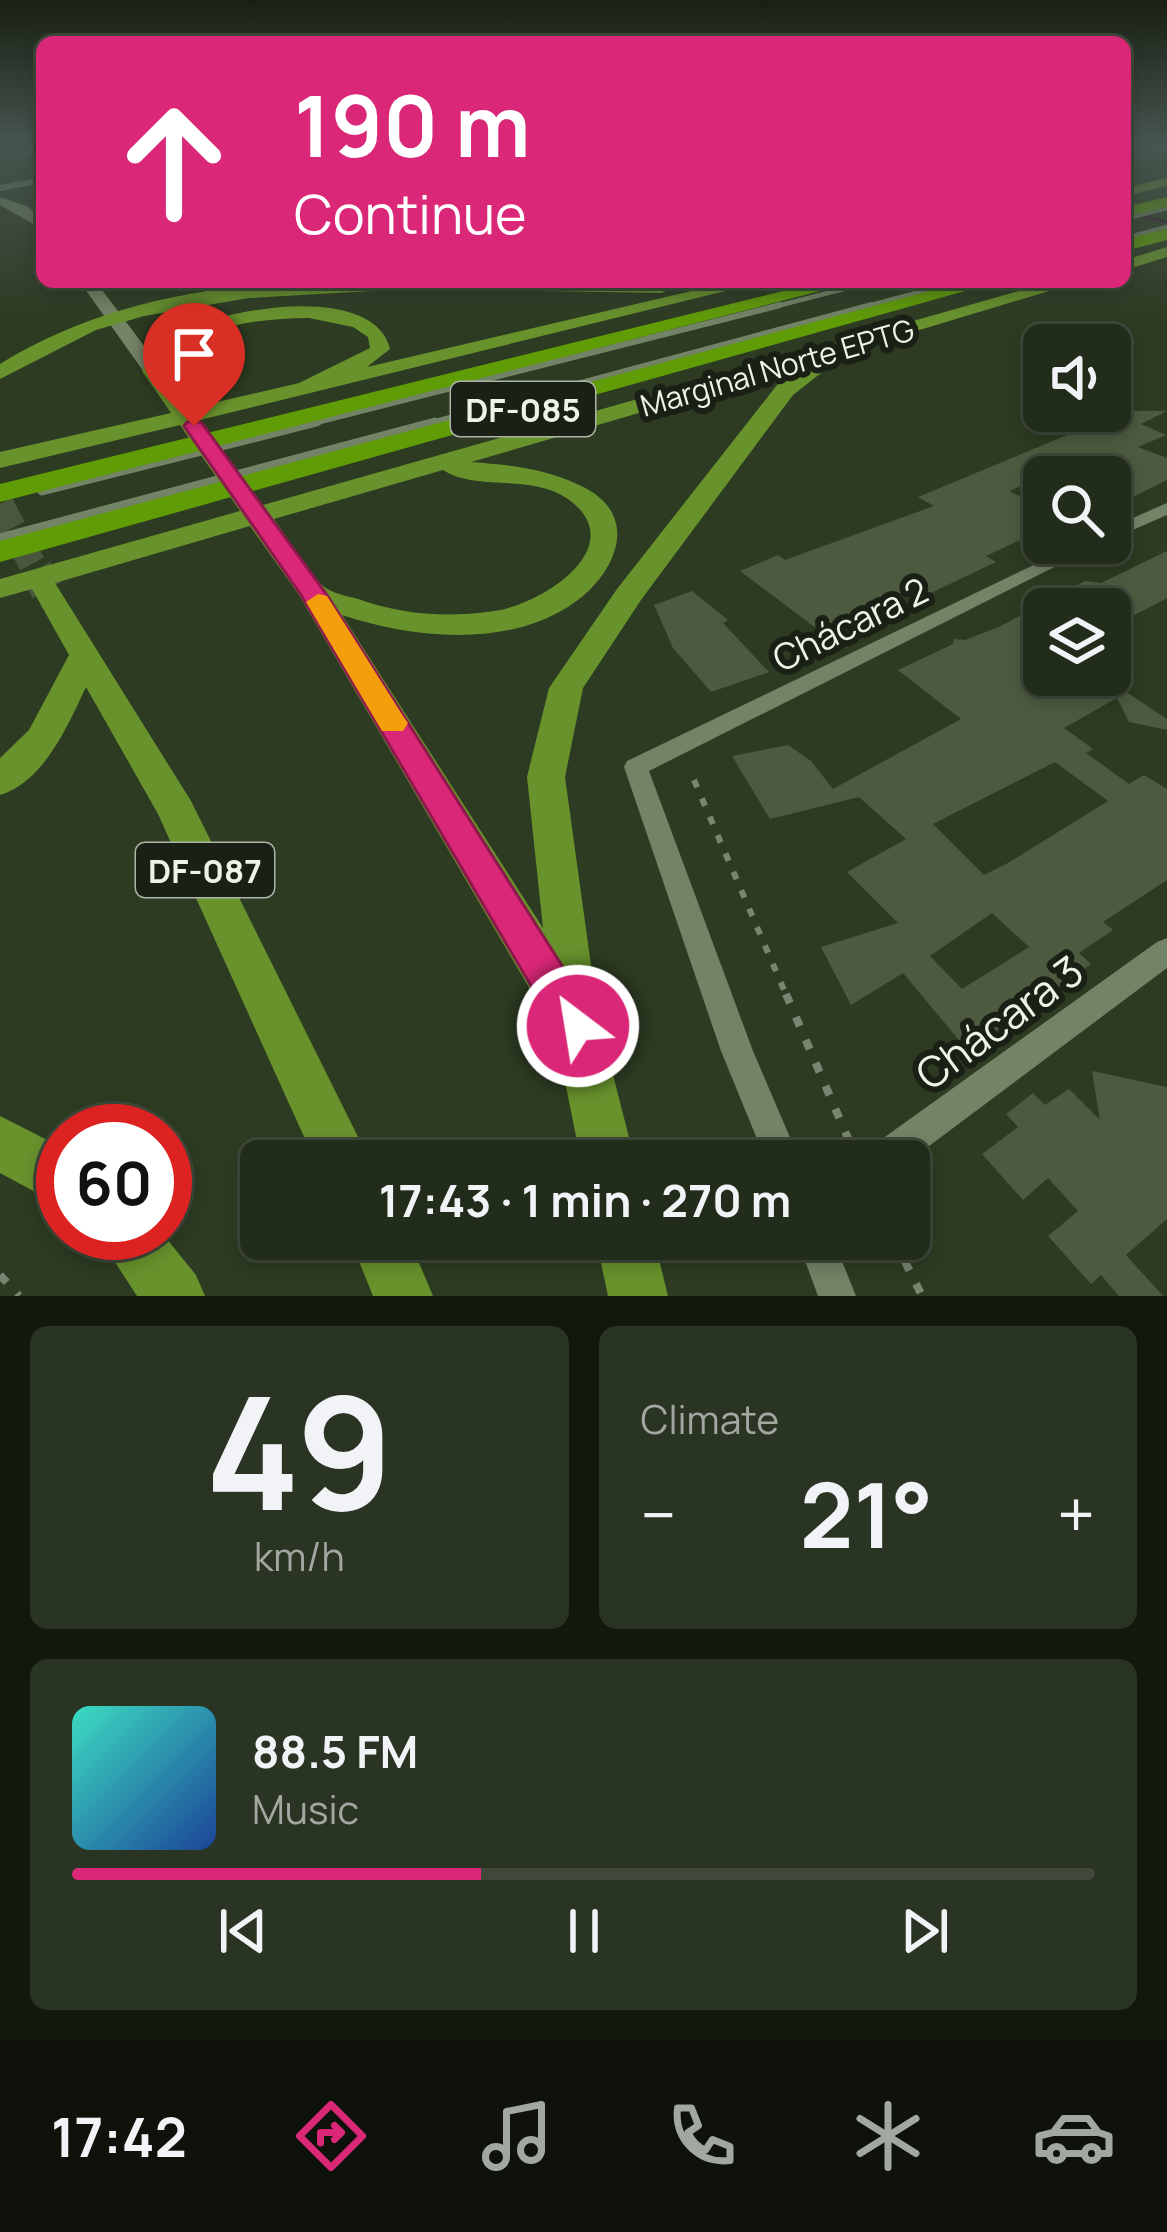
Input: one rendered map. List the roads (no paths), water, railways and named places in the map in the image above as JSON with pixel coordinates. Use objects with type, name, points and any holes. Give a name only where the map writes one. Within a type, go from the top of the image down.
[{"type":"highway","points":[[1131,240],[1165,230]]},
{"type":"highway","points":[[1131,260],[1167,251]]},
{"type":"highway","name":"DF-085","points":[[10,482],[820,288]]},
{"type":"highway","name":"DF-085","points":[[0,552],[52,531],[964,288]]},
{"type":"main road","points":[[1,201],[34,216]]},
{"type":"main road","points":[[4,223],[34,216]]},
{"type":"main road","points":[[92,288],[270,527],[578,1026]]},
{"type":"main road","points":[[0,373],[64,336],[134,314],[278,292],[342,288]]},
{"type":"main road","points":[[508,288],[634,288]]},
{"type":"main road","points":[[10,482],[307,387],[728,288]]},
{"type":"main road","name":"Marginal Norte EPTG","points":[[0,589],[62,578],[418,468],[1050,288]]},
{"type":"main road","points":[[161,382],[188,336],[248,317],[335,315],[357,321],[377,335],[380,349],[371,357],[307,387]]},
{"type":"main road","points":[[603,1140],[578,1026],[546,777],[566,688],[628,596],[785,390],[814,366],[856,346]]},
{"type":"main road","points":[[314,595],[400,622],[470,625],[568,597],[605,557],[601,514],[560,483],[525,471],[418,468]]},
{"type":"main road","name":"DF-087","points":[[62,578],[83,659],[177,812],[333,1140]]},
{"type":"main road","points":[[0,781],[43,738],[83,659]]},
{"type":"main road","points":[[0,1143],[36,1164]]},
{"type":"main road","points":[[146,1260],[175,1296]]},
{"type":"main road","points":[[388,1260],[403,1296]]},
{"type":"main road","points":[[630,1260],[638,1296]]},
{"type":"street","points":[[1131,525],[1167,508]]},
{"type":"street","name":"Chácara 2","points":[[774,1140],[737,1051],[636,767],[1050,564]]},
{"type":"street","name":"Chácara 3","points":[[909,1140],[1167,951]]},
{"type":"street","points":[[823,1260],[837,1296]]},
{"type":"lane","points":[[10,482],[845,288]]},
{"type":"lane","points":[[0,538],[52,531],[935,288]]},
{"type":"waterway","points":[[1131,213],[1167,222]]},
{"type":"tunnel","points":[[0,504],[37,573]]},
{"type":"tunnel","points":[[36,570],[47,590]]}]
